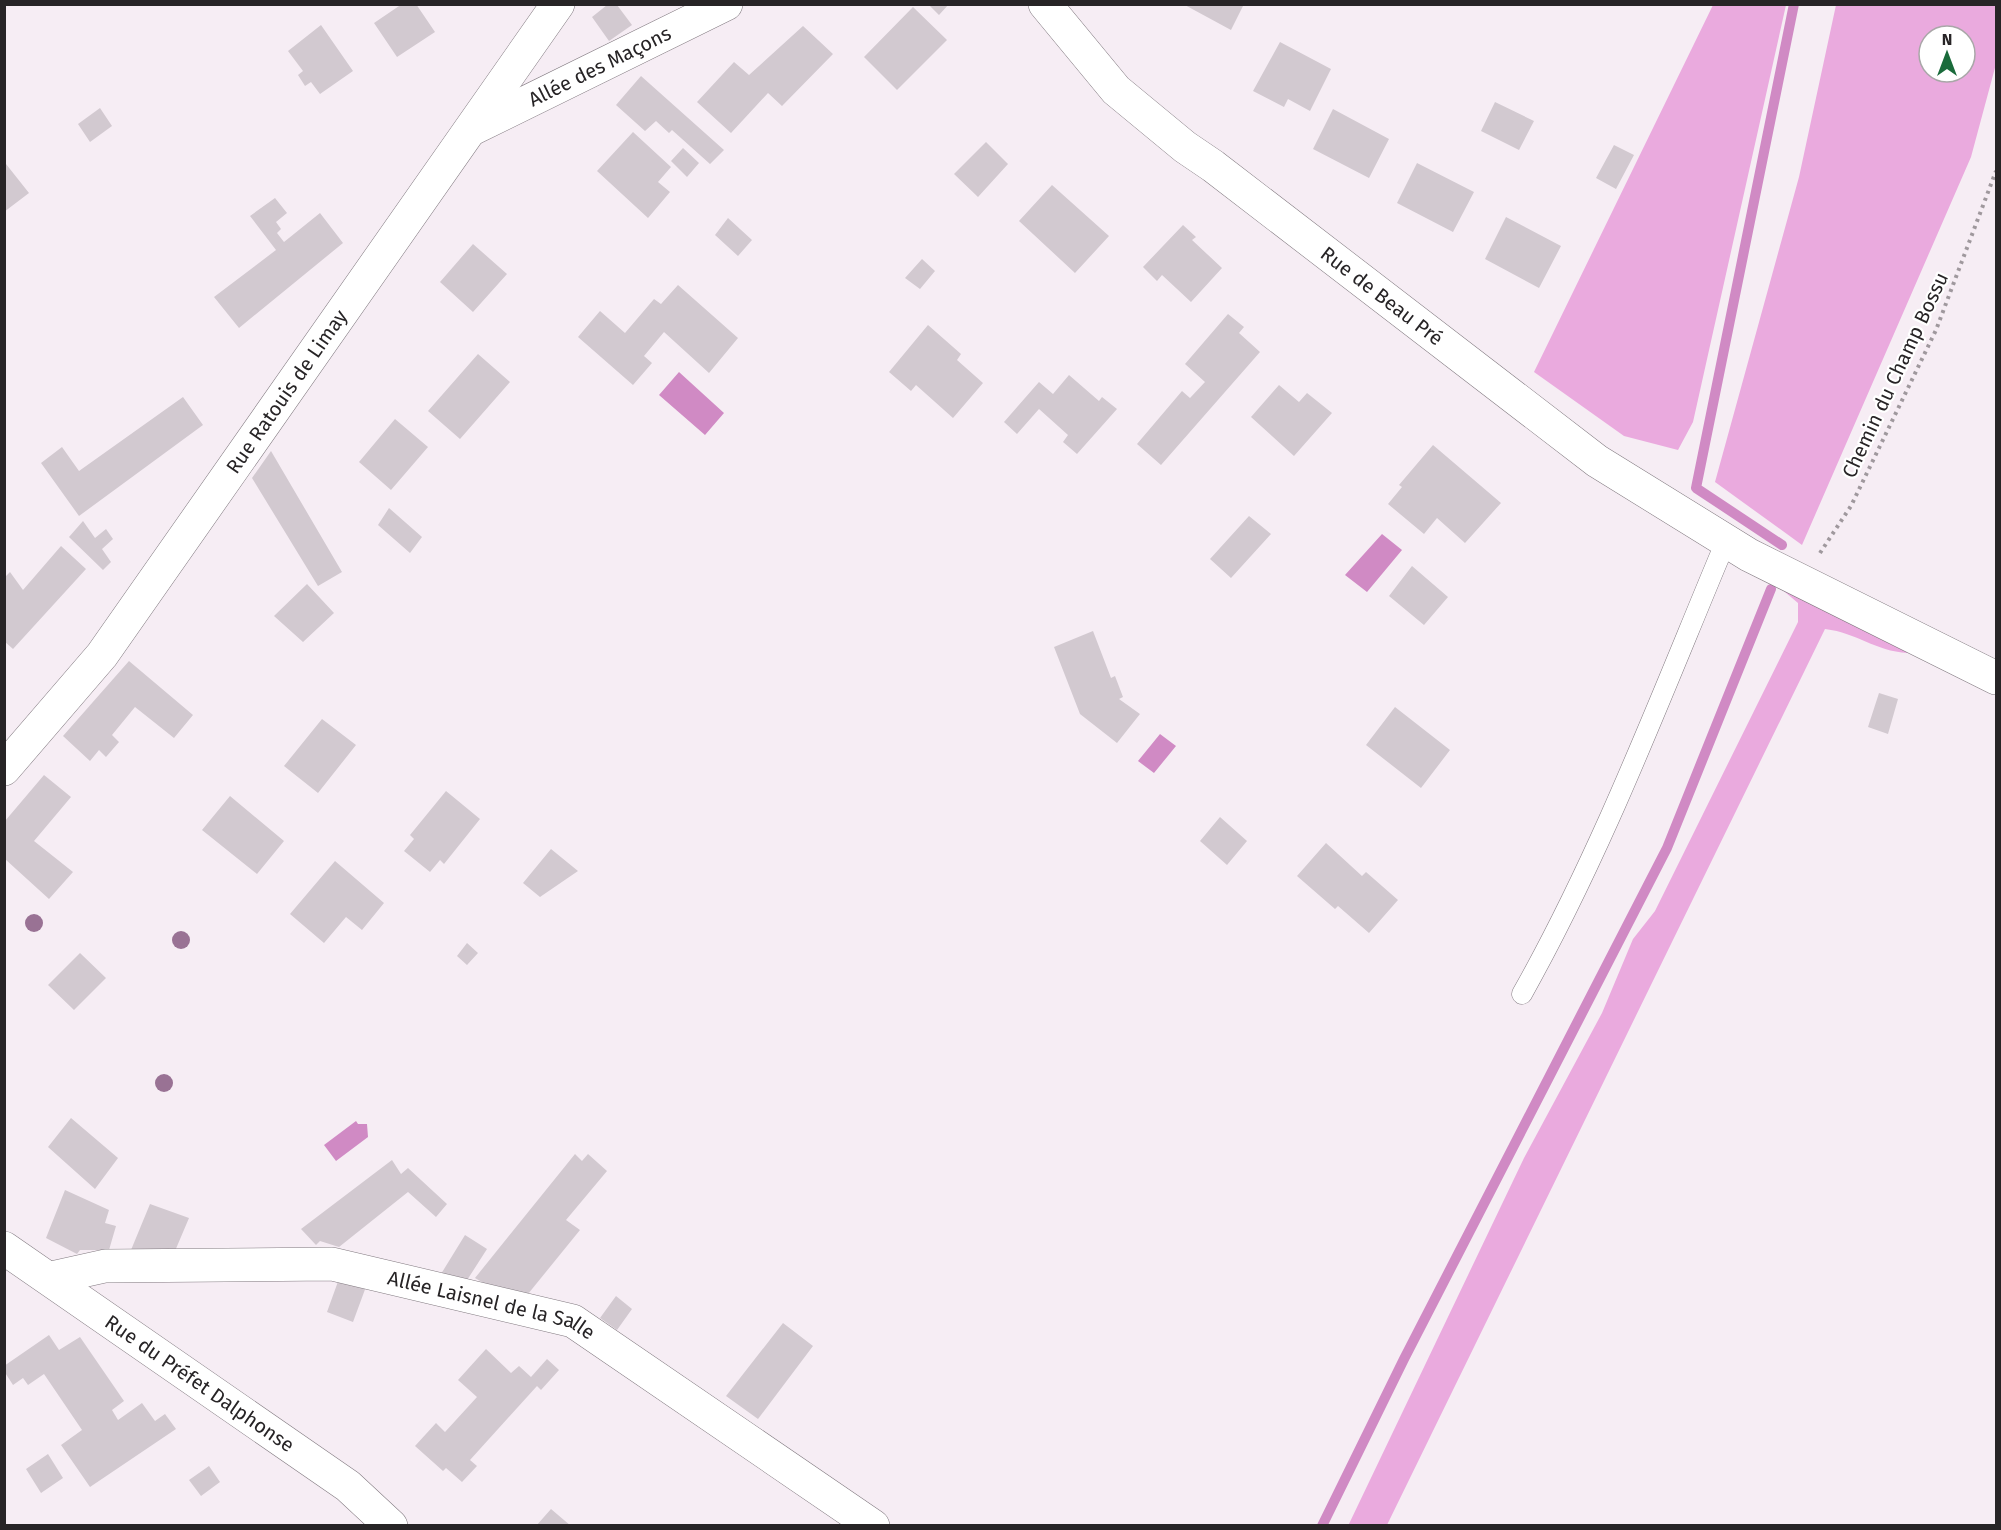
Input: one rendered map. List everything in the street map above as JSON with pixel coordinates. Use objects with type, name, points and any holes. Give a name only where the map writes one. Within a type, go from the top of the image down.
[{"type":"street","name":"Rue Ratouis de Limay","points":[[4,769],[102,655],[473,129],[558,4]]},
{"type":"street","name":"Allée des Maçons","points":[[473,129],[726,4]]},
{"type":"street","name":"Rue de Beau Pré","points":[[1045,4],[1116,90],[1185,147],[1222,172],[1597,461],[1738,548],[1996,678]]},
{"type":"street","name":"Rue du Préfet Dalphonse","points":[[4,1248],[51,1278],[348,1486],[391,1526]]},
{"type":"street","name":"Allée Laisnel de la Salle","points":[[51,1278],[105,1266],[332,1264],[573,1321],[873,1526]]},
{"type":"lane","points":[[1522,994],[1560,926],[1616,802],[1738,548]]},
{"type":"path","name":"Chemin du Champ Bossu","points":[[1799,580],[1812,567],[1851,506],[1936,330],[1996,171]]},
{"type":"shaded area","points":[[1713,5],[1786,5],[1693,422],[1678,450],[1624,436],[1534,372]]},
{"type":"shaded area","points":[[1836,5],[1996,5],[1996,64],[1971,157],[1802,545],[1715,482],[1799,177]]},
{"type":"shaded area","points":[[679,372],[724,413],[705,435],[659,395]]},
{"type":"shaded area","points":[[1382,534],[1402,550],[1367,592],[1345,575]]},
{"type":"shaded area","points":[[1779,587],[1898,644],[1908,653],[1885,649],[1847,634],[1825,629],[1387,1525],[1348,1526],[1524,1158],[1602,1013],[1633,939],[1655,911],[1798,622],[1798,603]]},
{"type":"shaded area","points":[[1160,734],[1176,746],[1154,773],[1138,761]]},
{"type":"shaded area","points":[[356,1121],[358,1124],[367,1124],[368,1137],[336,1161],[324,1145]]},
{"type":"building","points":[[402,4],[416,4],[435,32],[397,57],[374,23]]},
{"type":"building","points":[[928,4],[949,4],[939,15]]},
{"type":"building","points":[[1183,4],[1244,4],[1231,30]]},
{"type":"building","points":[[607,5],[617,5],[632,25],[609,41],[592,17]]},
{"type":"building","points":[[913,7],[947,40],[897,90],[864,57]]},
{"type":"building","points":[[321,25],[353,71],[320,94],[311,82],[305,86],[298,75],[303,71],[288,51]]},
{"type":"building","points":[[803,26],[833,54],[782,106],[768,93],[731,133],[697,102],[734,62],[749,75]]},
{"type":"building","points":[[1280,42],[1331,69],[1310,111],[1288,99],[1284,107],[1253,91]]},
{"type":"building","points":[[641,76],[724,150],[710,164],[672,130],[669,133],[656,121],[645,131],[616,105]]},
{"type":"building","points":[[1495,102],[1534,121],[1519,150],[1481,131]]},
{"type":"building","points":[[100,108],[112,126],[90,142],[78,124]]},
{"type":"building","points":[[1333,109],[1389,139],[1369,178],[1313,149]]},
{"type":"building","points":[[633,132],[671,167],[658,182],[670,192],[648,218],[597,171]]},
{"type":"building","points":[[986,142],[1008,164],[978,197],[954,174]]},
{"type":"building","points":[[1614,145],[1634,155],[1616,189],[1596,178]]},
{"type":"building","points":[[683,148],[699,163],[687,177],[671,161]]},
{"type":"building","points":[[1417,163],[1474,192],[1453,232],[1397,203]]},
{"type":"building","points":[[6,164],[29,193],[4,212],[4,165]]},
{"type":"building","points":[[1052,185],[1109,236],[1075,273],[1019,221]]},
{"type":"building","points":[[275,198],[287,213],[276,222],[281,229],[277,233],[284,242],[320,213],[343,243],[239,328],[214,297],[276,250],[250,216]]},
{"type":"building","points":[[1506,217],[1561,246],[1539,288],[1485,259]]},
{"type":"building","points":[[728,218],[752,240],[738,256],[715,235]]},
{"type":"building","points":[[1183,225],[1196,237],[1192,240],[1222,268],[1191,302],[1162,275],[1157,281],[1143,267]]},
{"type":"building","points":[[473,244],[507,274],[473,312],[440,282]]},
{"type":"building","points":[[922,259],[935,271],[920,289],[905,278]]},
{"type":"building","points":[[678,285],[738,338],[709,373],[664,332],[644,356],[652,363],[633,385],[578,337],[600,311],[625,333],[654,299],[661,304]]},
{"type":"building","points":[[1228,314],[1244,327],[1239,333],[1260,352],[1161,465],[1137,444],[1182,391],[1190,398],[1205,382],[1185,364]]},
{"type":"building","points":[[928,325],[961,354],[957,360],[983,383],[953,418],[916,385],[911,391],[889,372]]},
{"type":"building","points":[[478,354],[510,382],[460,439],[428,411]]},
{"type":"building","points":[[1069,375],[1099,401],[1102,397],[1117,409],[1077,454],[1063,442],[1068,435],[1039,409],[1017,434],[1004,422],[1039,382],[1053,394]]},
{"type":"building","points":[[1279,385],[1299,402],[1307,393],[1332,413],[1294,456],[1251,417]]},
{"type":"building","points":[[183,397],[203,425],[79,516],[41,463],[62,447],[79,471]]},
{"type":"building","points":[[395,419],[428,447],[391,490],[359,462]]},
{"type":"building","points":[[1433,445],[1501,503],[1465,543],[1437,518],[1424,534],[1388,504],[1402,487],[1399,485]]},
{"type":"building","points":[[271,451],[342,572],[318,586],[252,478]]},
{"type":"building","points":[[389,508],[422,537],[410,553],[378,525]]},
{"type":"building","points":[[1249,516],[1271,534],[1231,578],[1210,559]]},
{"type":"building","points":[[83,521],[95,538],[106,529],[113,539],[102,549],[111,562],[103,570],[69,537]]},
{"type":"building","points":[[61,546],[86,569],[13,649],[4,641],[4,578],[10,572],[23,590]]},
{"type":"building","points":[[1412,566],[1448,597],[1424,625],[1389,596]]},
{"type":"building","points":[[307,584],[334,613],[303,642],[274,616]]},
{"type":"building","points":[[1093,631],[1111,678],[1115,676],[1123,697],[1119,699],[1140,714],[1117,743],[1080,714],[1054,647]]},
{"type":"building","points":[[129,661],[193,715],[174,738],[135,707],[112,735],[119,742],[106,757],[99,750],[90,761],[63,736]]},
{"type":"building","points":[[1879,693],[1898,699],[1888,734],[1868,727]]},
{"type":"building","points":[[1395,707],[1450,750],[1421,788],[1366,745]]},
{"type":"building","points":[[322,719],[356,745],[318,793],[284,766]]},
{"type":"building","points":[[44,775],[71,797],[34,841],[73,872],[49,899],[5,859],[5,821]]},
{"type":"building","points":[[446,791],[480,819],[444,864],[440,860],[430,872],[404,851],[414,839],[410,835]]},
{"type":"building","points":[[230,796],[284,841],[257,874],[202,830]]},
{"type":"building","points":[[1220,817],[1247,841],[1227,865],[1200,841]]},
{"type":"building","points":[[1326,843],[1362,876],[1366,872],[1398,900],[1369,933],[1338,906],[1335,909],[1297,876]]},
{"type":"building","points":[[551,849],[578,871],[540,897],[523,883]]},
{"type":"building","points":[[335,861],[384,903],[362,930],[346,917],[324,943],[290,914]]},
{"type":"building","points":[[467,943],[478,953],[467,965],[457,956]]},
{"type":"building","points":[[80,953],[106,978],[74,1010],[48,985]]},
{"type":"building","points":[[71,1118],[118,1158],[95,1189],[48,1147]]},
{"type":"building","points":[[575,1154],[582,1161],[588,1154],[607,1171],[566,1220],[580,1230],[528,1294],[492,1288],[475,1278]]},
{"type":"building","points":[[392,1160],[401,1174],[408,1168],[447,1204],[436,1217],[408,1192],[339,1247],[320,1241],[316,1245],[301,1229]]},
{"type":"building","points":[[65,1190],[109,1210],[105,1223],[116,1226],[109,1250],[80,1250],[77,1254],[46,1238]]},
{"type":"building","points":[[150,1204],[189,1218],[175,1251],[131,1250]]},
{"type":"building","points":[[465,1235],[487,1249],[462,1288],[441,1274]]},
{"type":"building","points":[[340,1276],[367,1284],[353,1322],[327,1312]]},
{"type":"building","points":[[616,1296],[632,1309],[617,1330],[600,1318]]},
{"type":"building","points":[[783,1323],[813,1346],[758,1419],[726,1396]]},
{"type":"building","points":[[49,1335],[59,1350],[80,1337],[124,1401],[112,1410],[118,1420],[142,1403],[155,1421],[165,1414],[176,1429],[90,1487],[61,1445],[82,1430],[44,1374],[28,1385],[23,1378],[13,1385],[4,1371],[4,1366]]},
{"type":"building","points":[[486,1349],[511,1373],[519,1366],[531,1377],[547,1359],[559,1370],[541,1390],[537,1386],[470,1460],[477,1466],[462,1482],[446,1468],[443,1471],[415,1446],[436,1423],[445,1432],[477,1397],[458,1380]]},
{"type":"building","points":[[48,1454],[63,1478],[41,1493],[26,1469]]},
{"type":"building","points":[[209,1466],[220,1482],[201,1496],[189,1480]]},
{"type":"building","points":[[551,1509],[571,1526],[536,1526]]},
{"type":"waterway","points":[[1782,545],[1696,488],[1794,4]]},
{"type":"waterway","points":[[1322,1526],[1404,1359],[1667,848],[1771,589]]}]
